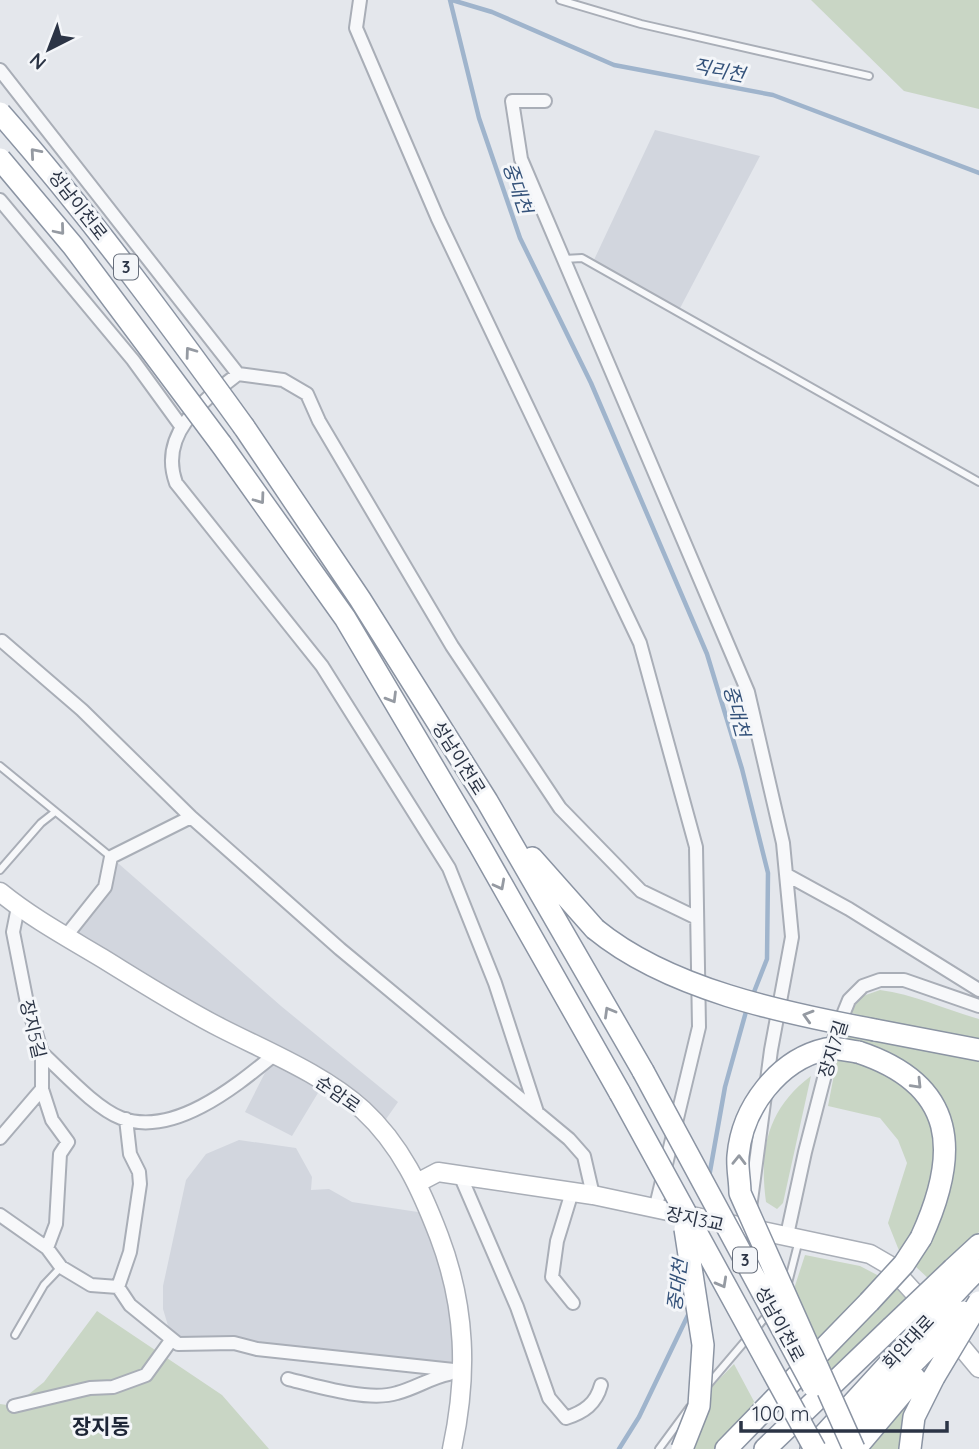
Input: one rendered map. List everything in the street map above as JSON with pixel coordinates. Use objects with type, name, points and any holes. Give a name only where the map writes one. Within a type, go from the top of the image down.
[{"type":"highway","name":"성남이천로","points":[[0,113],[47,166],[142,287],[244,427],[360,599],[487,801],[643,1071],[847,1449]]},
{"type":"highway","name":"성남이천로","points":[[0,159],[73,246],[221,444],[345,618],[480,846],[620,1093],[681,1210],[813,1449]]},
{"type":"highway","points":[[487,801],[558,890],[595,929],[631,956],[678,979],[821,1020],[979,1050]]},
{"type":"highway","points":[[726,1449],[869,1301],[904,1264],[921,1238],[938,1203],[946,1164],[943,1128],[928,1095],[907,1073],[858,1052],[828,1049],[801,1060],[776,1077],[760,1094],[743,1126],[738,1156],[740,1194],[855,1449],[921,1361],[979,1301]]},
{"type":"highway","points":[[681,1210],[704,1345],[699,1406],[682,1449]]},
{"type":"highway","points":[[765,1449],[891,1328],[958,1276],[979,1245]]},
{"type":"highway","name":"회안대로","points":[[832,1449],[873,1402],[921,1361],[958,1276],[979,1268]]},
{"type":"highway","points":[[910,1449],[921,1361]]},
{"type":"highway","name":"회안대로","points":[[813,1449],[921,1361]]},
{"type":"street","points":[[360,0],[356,28],[438,219],[640,643],[696,846],[699,1027],[655,1210]]},
{"type":"street","points":[[0,70],[238,374],[283,380],[307,394],[319,421],[452,646],[560,808],[641,891],[697,918]]},
{"type":"street","points":[[545,101],[512,101],[522,159],[748,692],[783,843],[792,937],[741,1228],[794,1236],[870,1254],[889,1265],[979,1367]]},
{"type":"street","points":[[0,200],[133,360],[181,426]]},
{"type":"street","points":[[238,374],[205,399],[181,426],[169,464],[176,483],[322,666],[449,868],[495,983],[537,1112]]},
{"type":"street","points":[[2,640],[82,710],[191,817],[348,956],[537,1112],[584,1156],[593,1195]]},
{"type":"street","points":[[65,936],[105,887],[111,857],[191,817]]},
{"type":"street","points":[[786,875],[849,909],[979,990]]},
{"type":"street","name":"순암로","points":[[0,892],[18,907],[200,1017],[324,1083],[363,1110],[397,1149],[419,1182],[452,1275],[462,1322],[464,1371],[452,1449]]},
{"type":"street","name":"장지5길","points":[[18,907],[13,932],[27,1003],[42,1054],[42,1089],[52,1120],[68,1142],[60,1154],[56,1224],[47,1248]]},
{"type":"street","name":"장지7길","points":[[794,1236],[805,1152],[836,1032],[849,1000],[863,986],[880,980],[904,980],[979,1006]]},
{"type":"street","points":[[42,1054],[86,1093],[126,1119],[140,1122],[171,1118],[222,1097],[274,1055]]},
{"type":"street","points":[[0,1138],[42,1089]]},
{"type":"street","points":[[118,1287],[130,1252],[140,1184],[130,1154],[126,1119]]},
{"type":"street","name":"장지3교","points":[[419,1182],[438,1172],[460,1175],[593,1195],[741,1228]]},
{"type":"street","points":[[460,1175],[517,1307],[549,1398],[557,1411],[566,1418],[581,1413],[597,1398],[601,1385]]},
{"type":"street","points":[[572,1192],[557,1241],[552,1277],[573,1303]]},
{"type":"street","points":[[0,1215],[47,1248],[61,1267],[91,1286],[118,1287]]},
{"type":"street","points":[[118,1287],[130,1305],[178,1344],[234,1343],[257,1349],[464,1371]]},
{"type":"street","points":[[14,1406],[90,1388],[113,1387],[146,1374],[172,1339]]},
{"type":"street","points":[[288,1379],[346,1393],[396,1394],[432,1377],[464,1371]]},
{"type":"lane","points":[[560,0],[641,24],[869,76]]},
{"type":"lane","points":[[564,259],[582,258],[979,482]]},
{"type":"lane","points":[[0,766],[111,857]]},
{"type":"lane","points":[[0,870],[41,823],[55,812]]},
{"type":"lane","points":[[659,1449],[673,1427],[775,1306],[789,1281],[794,1236]]},
{"type":"lane","points":[[15,1335],[44,1285],[61,1267]]},
{"type":"shaded area","points":[[655,130],[760,156],[678,312],[593,262]]},
{"type":"shaded area","points":[[111,857],[281,1006],[398,1102],[384,1122],[324,1083],[292,1136],[245,1112],[274,1055],[66,936],[105,887]]},
{"type":"shaded area","points":[[239,1140],[296,1148],[312,1177],[311,1190],[329,1189],[352,1202],[431,1214],[463,1371],[172,1339],[163,1309],[163,1286],[186,1180],[206,1154]]},
{"type":"green space","points":[[811,0],[979,0],[979,109],[904,91]]},
{"type":"green space","points":[[880,990],[979,1019],[979,1044],[904,1029],[849,1012],[863,996]]},
{"type":"green space","points":[[842,1029],[979,1058],[979,1232],[930,1280],[915,1266],[931,1241],[943,1214],[953,1169],[951,1142],[938,1102],[838,1039]]},
{"type":"green space","points":[[837,1059],[867,1065],[891,1075],[910,1090],[924,1108],[932,1129],[936,1154],[930,1209],[921,1226],[900,1253],[888,1223],[907,1163],[898,1140],[880,1118],[828,1106]]},
{"type":"green space","points":[[811,1076],[783,1203],[777,1209],[766,1202],[764,1183],[769,1132],[784,1102]]},
{"type":"green space","points":[[805,1255],[860,1266],[881,1277],[816,1346],[792,1295]]},
{"type":"green space","points":[[897,1289],[908,1301],[831,1377],[823,1360]]},
{"type":"green space","points":[[97,1311],[222,1395],[269,1449],[0,1449],[0,1404],[14,1406],[44,1382]]},
{"type":"green space","points":[[734,1364],[757,1407],[719,1449],[684,1449],[700,1399]]},
{"type":"green space","points":[[921,1383],[906,1449],[869,1449]]},
{"type":"waterway","name":"중대천","points":[[450,0],[479,118],[520,238],[591,383],[707,654],[742,769],[768,873],[767,959],[752,997]]},
{"type":"waterway","name":"직리천","points":[[452,0],[492,12],[614,65],[773,95],[979,173]]},
{"type":"waterway","name":"중대천","points":[[709,1177],[725,1087],[747,1008]]},
{"type":"waterway","name":"중대천","points":[[619,1449],[639,1417],[689,1313]]},
{"type":"district","name":"장지동","points":[[101,1426]]}]
